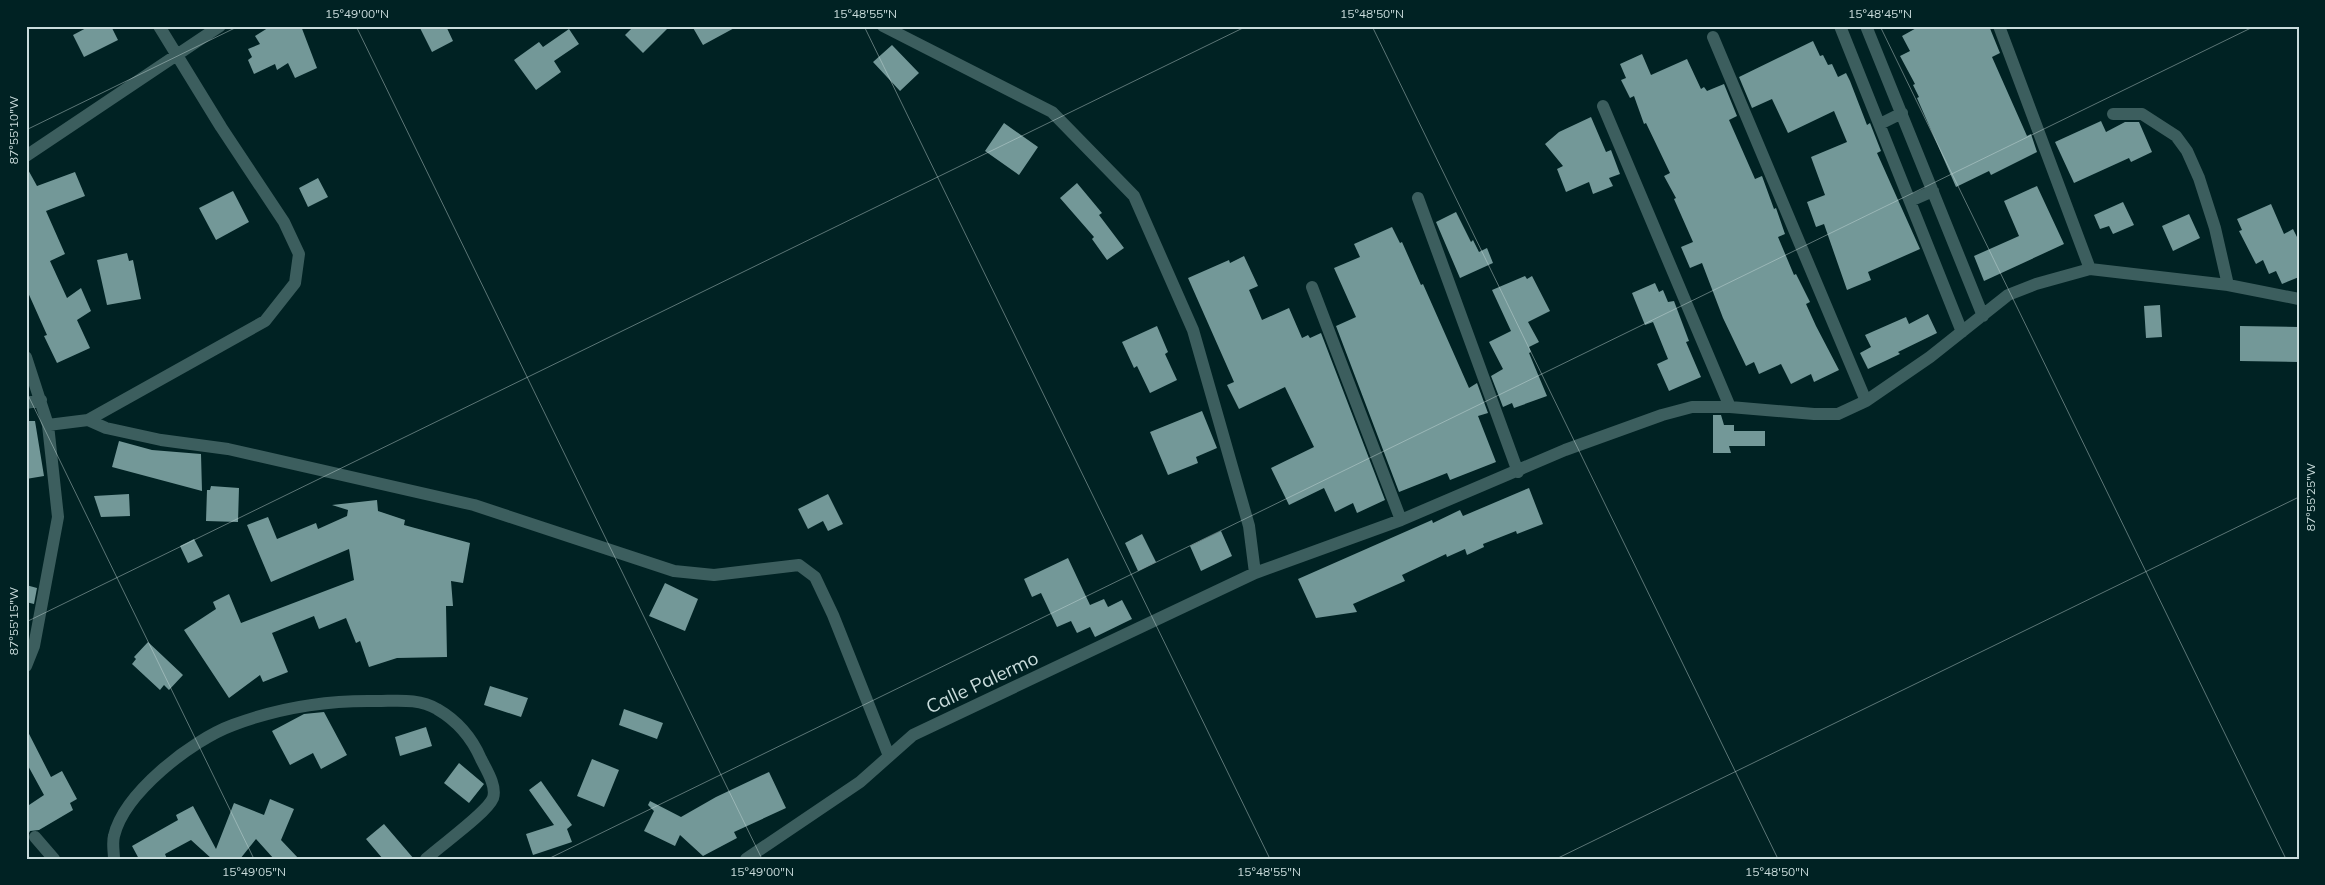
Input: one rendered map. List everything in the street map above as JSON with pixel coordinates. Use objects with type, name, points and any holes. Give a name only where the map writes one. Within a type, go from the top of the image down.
[{"type":"street","points":[[48,425],[88,420],[265,320],[295,283],[299,254],[284,222],[221,127],[159,26]]},
{"type":"street","points":[[26,156],[220,26]]},
{"type":"street","points":[[882,26],[1052,112],[1134,196],[1193,330],[1249,526],[1256,573]]},
{"type":"street","points":[[1840,26],[1962,332]]},
{"type":"street","points":[[1866,26],[1983,316]]},
{"type":"street","points":[[1999,26],[2090,269],[2228,285],[2299,299]]},
{"type":"street","points":[[1713,37],[1866,401]]},
{"type":"street","points":[[1855,62],[1876,52]]},
{"type":"street","points":[[1603,106],[1730,407]]},
{"type":"street","points":[[1880,124],[1902,113]]},
{"type":"street","points":[[2113,114],[2142,114],[2176,136],[2187,151],[2199,178],[2215,228],[2228,285]]},
{"type":"street","points":[[1910,200],[1933,191]]},
{"type":"street","points":[[1418,198],[1518,472]]},
{"type":"street","name":"Calle Palermo","points":[[746,859],[860,782],[913,735],[1256,573],[1401,520],[1518,472],[1565,450],[1662,415],[1692,407],[1730,407],[1814,414],[1838,414],[1866,401],[1962,332],[2008,295],[2036,284],[2090,269]]},
{"type":"street","points":[[1312,287],[1401,520]]},
{"type":"street","points":[[26,357],[48,425],[58,518],[34,646],[26,666]]},
{"type":"street","points":[[26,403],[41,400]]},
{"type":"street","points":[[88,420],[106,428],[160,440],[228,448],[474,505],[674,571],[714,574],[800,565],[814,577],[833,615],[889,756]]},
{"type":"street","points":[[114,859],[113,838],[119,821],[143,787],[184,752],[232,726],[311,705],[350,700],[414,701],[436,708],[457,724],[475,744],[493,785],[493,797],[481,814],[426,859]]},
{"type":"street","points":[[35,837],[54,859]]},
{"type":"building","points":[[90,26],[111,26],[118,40],[84,57],[73,35]]},
{"type":"building","points":[[271,26],[301,26],[317,68],[295,78],[288,63],[277,70],[275,64],[254,74],[248,60],[252,57],[248,49],[260,44],[255,36]]},
{"type":"building","points":[[419,26],[446,26],[453,41],[432,52]]},
{"type":"building","points":[[634,26],[670,26],[643,53],[625,35]]},
{"type":"building","points":[[692,26],[738,26],[703,45]]},
{"type":"building","points":[[1920,26],[1989,26],[2000,53],[1992,57],[2027,136],[2031,134],[2037,152],[1991,175],[1989,171],[1956,187],[1917,98],[1919,97],[1913,85],[1915,84],[1900,56],[1910,51],[1902,36]]},
{"type":"building","points":[[569,29],[579,44],[554,61],[561,72],[536,90],[514,60],[539,42],[543,47]]},
{"type":"building","points":[[1813,41],[1820,56],[1823,55],[1828,65],[1832,64],[1838,77],[1846,73],[1867,125],[1870,123],[1881,151],[1877,153],[1920,249],[1868,272],[1871,280],[1847,290],[1824,224],[1816,227],[1807,202],[1825,195],[1811,157],[1847,142],[1834,111],[1788,133],[1772,99],[1752,108],[1739,77]]},
{"type":"building","points":[[892,45],[919,73],[900,91],[873,62]]},
{"type":"building","points":[[1642,54],[1651,75],[1687,59],[1701,89],[1704,87],[1707,91],[1724,84],[1737,116],[1729,120],[1755,179],[1762,176],[1785,234],[1778,237],[1794,275],[1796,274],[1810,302],[1806,304],[1816,326],[1839,370],[1814,382],[1811,374],[1791,384],[1781,364],[1759,374],[1754,362],[1746,366],[1723,318],[1702,263],[1690,268],[1681,247],[1693,242],[1674,199],[1676,198],[1664,176],[1670,173],[1646,123],[1644,124],[1634,96],[1630,98],[1621,80],[1626,78],[1620,64]]},
{"type":"building","points":[[1591,117],[1606,152],[1611,150],[1620,174],[1609,178],[1613,186],[1593,194],[1589,182],[1566,192],[1557,169],[1563,166],[1545,144],[1559,132]]},
{"type":"building","points":[[2101,121],[2106,132],[2125,122],[2139,122],[2152,152],[2131,162],[2129,158],[2074,183],[2055,142]]},
{"type":"building","points":[[1004,123],[1038,147],[1019,175],[985,151]]},
{"type":"building","points":[[26,166],[37,186],[75,172],[85,196],[46,211],[65,254],[50,261],[67,298],[81,288],[91,311],[77,320],[90,348],[57,363],[44,336],[47,335],[26,288]]},
{"type":"building","points":[[318,178],[328,197],[308,207],[299,188]]},
{"type":"building","points":[[1077,183],[1102,213],[1099,215],[1124,248],[1107,260],[1092,239],[1094,237],[1060,198]]},
{"type":"building","points":[[2037,186],[2064,244],[1984,281],[1974,256],[2019,236],[2004,201]]},
{"type":"building","points":[[233,191],[249,222],[216,240],[199,208]]},
{"type":"building","points":[[2123,202],[2134,225],[2113,234],[2109,226],[2100,229],[2094,215]]},
{"type":"building","points":[[2271,204],[2284,234],[2293,229],[2299,241],[2299,277],[2282,284],[2276,271],[2269,274],[2263,260],[2256,264],[2239,231],[2242,230],[2237,219]]},
{"type":"building","points":[[1456,212],[1471,242],[1473,240],[1479,252],[1487,248],[1493,263],[1460,278],[1436,222]]},
{"type":"building","points":[[2189,214],[2200,238],[2173,251],[2162,226]]},
{"type":"building","points":[[1392,227],[1400,243],[1402,242],[1421,285],[1423,284],[1469,388],[1477,383],[1488,413],[1478,416],[1496,462],[1450,480],[1447,473],[1399,492],[1336,326],[1356,317],[1334,268],[1360,257],[1354,244]]},
{"type":"building","points":[[127,253],[129,261],[133,260],[141,299],[107,305],[97,260]]},
{"type":"building","points":[[1244,256],[1258,286],[1249,290],[1262,320],[1289,308],[1302,338],[1308,335],[1310,338],[1321,333],[1385,500],[1357,513],[1353,503],[1335,512],[1324,488],[1289,505],[1271,468],[1314,447],[1285,387],[1239,409],[1227,385],[1234,382],[1188,278],[1229,260],[1230,263]]},
{"type":"building","points":[[1525,276],[1527,279],[1532,276],[1550,311],[1528,322],[1539,342],[1529,347],[1531,352],[1529,353],[1547,396],[1514,408],[1512,403],[1503,407],[1491,376],[1503,369],[1489,342],[1511,331],[1492,290]]},
{"type":"building","points":[[1655,283],[1659,292],[1663,290],[1668,302],[1674,301],[1689,341],[1686,342],[1701,377],[1669,391],[1657,364],[1668,359],[1653,322],[1645,325],[1632,293]]},
{"type":"building","points":[[2160,305],[2162,337],[2146,338],[2144,306]]},
{"type":"building","points":[[1928,314],[1937,333],[1898,352],[1900,354],[1868,369],[1860,353],[1871,347],[1865,335],[1906,317],[1909,324]]},
{"type":"building","points":[[1157,326],[1168,352],[1165,354],[1177,380],[1150,393],[1137,366],[1134,368],[1122,342]]},
{"type":"building","points":[[2240,326],[2299,327],[2299,362],[2240,361]]},
{"type":"building","points":[[1202,411],[1217,448],[1196,457],[1198,463],[1168,475],[1150,432]]},
{"type":"building","points":[[1713,415],[1721,415],[1724,425],[1734,425],[1734,431],[1765,431],[1765,446],[1729,446],[1731,453],[1713,453]]},
{"type":"building","points":[[26,421],[35,421],[44,476],[26,479]]},
{"type":"building","points":[[119,441],[152,450],[201,454],[202,491],[112,467]]},
{"type":"building","points":[[211,486],[239,488],[238,522],[206,521],[207,490],[210,490]]},
{"type":"building","points":[[1529,488],[1543,524],[1517,534],[1516,531],[1483,544],[1484,547],[1467,555],[1465,549],[1447,557],[1446,554],[1402,575],[1405,581],[1353,604],[1357,612],[1316,618],[1298,579],[1432,520],[1433,523],[1460,510],[1463,516]]},
{"type":"building","points":[[129,494],[130,516],[101,517],[94,496]]},
{"type":"building","points":[[828,494],[843,524],[828,531],[823,521],[808,529],[798,509]]},
{"type":"building","points":[[377,500],[378,511],[405,520],[404,525],[470,543],[463,583],[451,581],[453,606],[446,606],[447,657],[397,658],[369,667],[360,641],[356,643],[346,618],[319,629],[314,616],[272,633],[288,672],[263,682],[260,675],[229,698],[184,630],[216,609],[213,602],[229,594],[241,623],[354,580],[349,549],[271,582],[247,525],[268,517],[277,539],[316,523],[318,529],[347,516],[348,510],[332,505]]},
{"type":"building","points":[[1221,531],[1232,556],[1201,571],[1190,546]]},
{"type":"building","points":[[1142,534],[1156,562],[1138,571],[1125,543]]},
{"type":"building","points":[[194,539],[203,556],[188,563],[180,546]]},
{"type":"building","points":[[1068,558],[1090,605],[1104,599],[1108,607],[1122,600],[1132,619],[1095,637],[1090,627],[1077,633],[1071,621],[1057,627],[1041,593],[1032,597],[1024,579]]},
{"type":"building","points":[[665,583],[698,599],[685,631],[649,616]]},
{"type":"building","points":[[26,585],[37,588],[34,604],[26,602]]},
{"type":"building","points":[[148,642],[183,675],[169,690],[164,685],[160,690],[132,664],[136,659],[134,657]]},
{"type":"building","points":[[490,686],[528,698],[521,717],[484,705]]},
{"type":"building","points":[[624,709],[663,723],[657,739],[619,725]]},
{"type":"building","points":[[324,712],[347,755],[321,769],[313,753],[290,765],[272,731],[304,714]]},
{"type":"building","points":[[426,727],[432,746],[400,756],[395,737]]},
{"type":"building","points":[[26,728],[51,777],[62,771],[77,799],[70,803],[73,810],[39,830],[30,831],[26,839],[26,807],[44,795],[26,762]]},
{"type":"building","points":[[592,759],[619,770],[604,807],[577,796]]},
{"type":"building","points":[[459,763],[484,784],[469,803],[444,783]]},
{"type":"building","points":[[769,772],[786,808],[734,832],[737,838],[703,856],[680,835],[675,846],[644,831],[654,811],[648,805],[650,801],[681,817],[716,797]]},
{"type":"building","points":[[541,781],[572,825],[567,829],[572,842],[533,855],[526,834],[554,825],[529,790]]},
{"type":"building","points":[[270,799],[294,809],[281,840],[299,859],[274,859],[256,839],[240,859],[212,859],[191,840],[165,854],[167,859],[139,859],[132,846],[178,820],[176,815],[193,806],[216,849],[234,803],[264,815]]},
{"type":"building","points":[[384,824],[414,859],[383,859],[366,839]]}]
